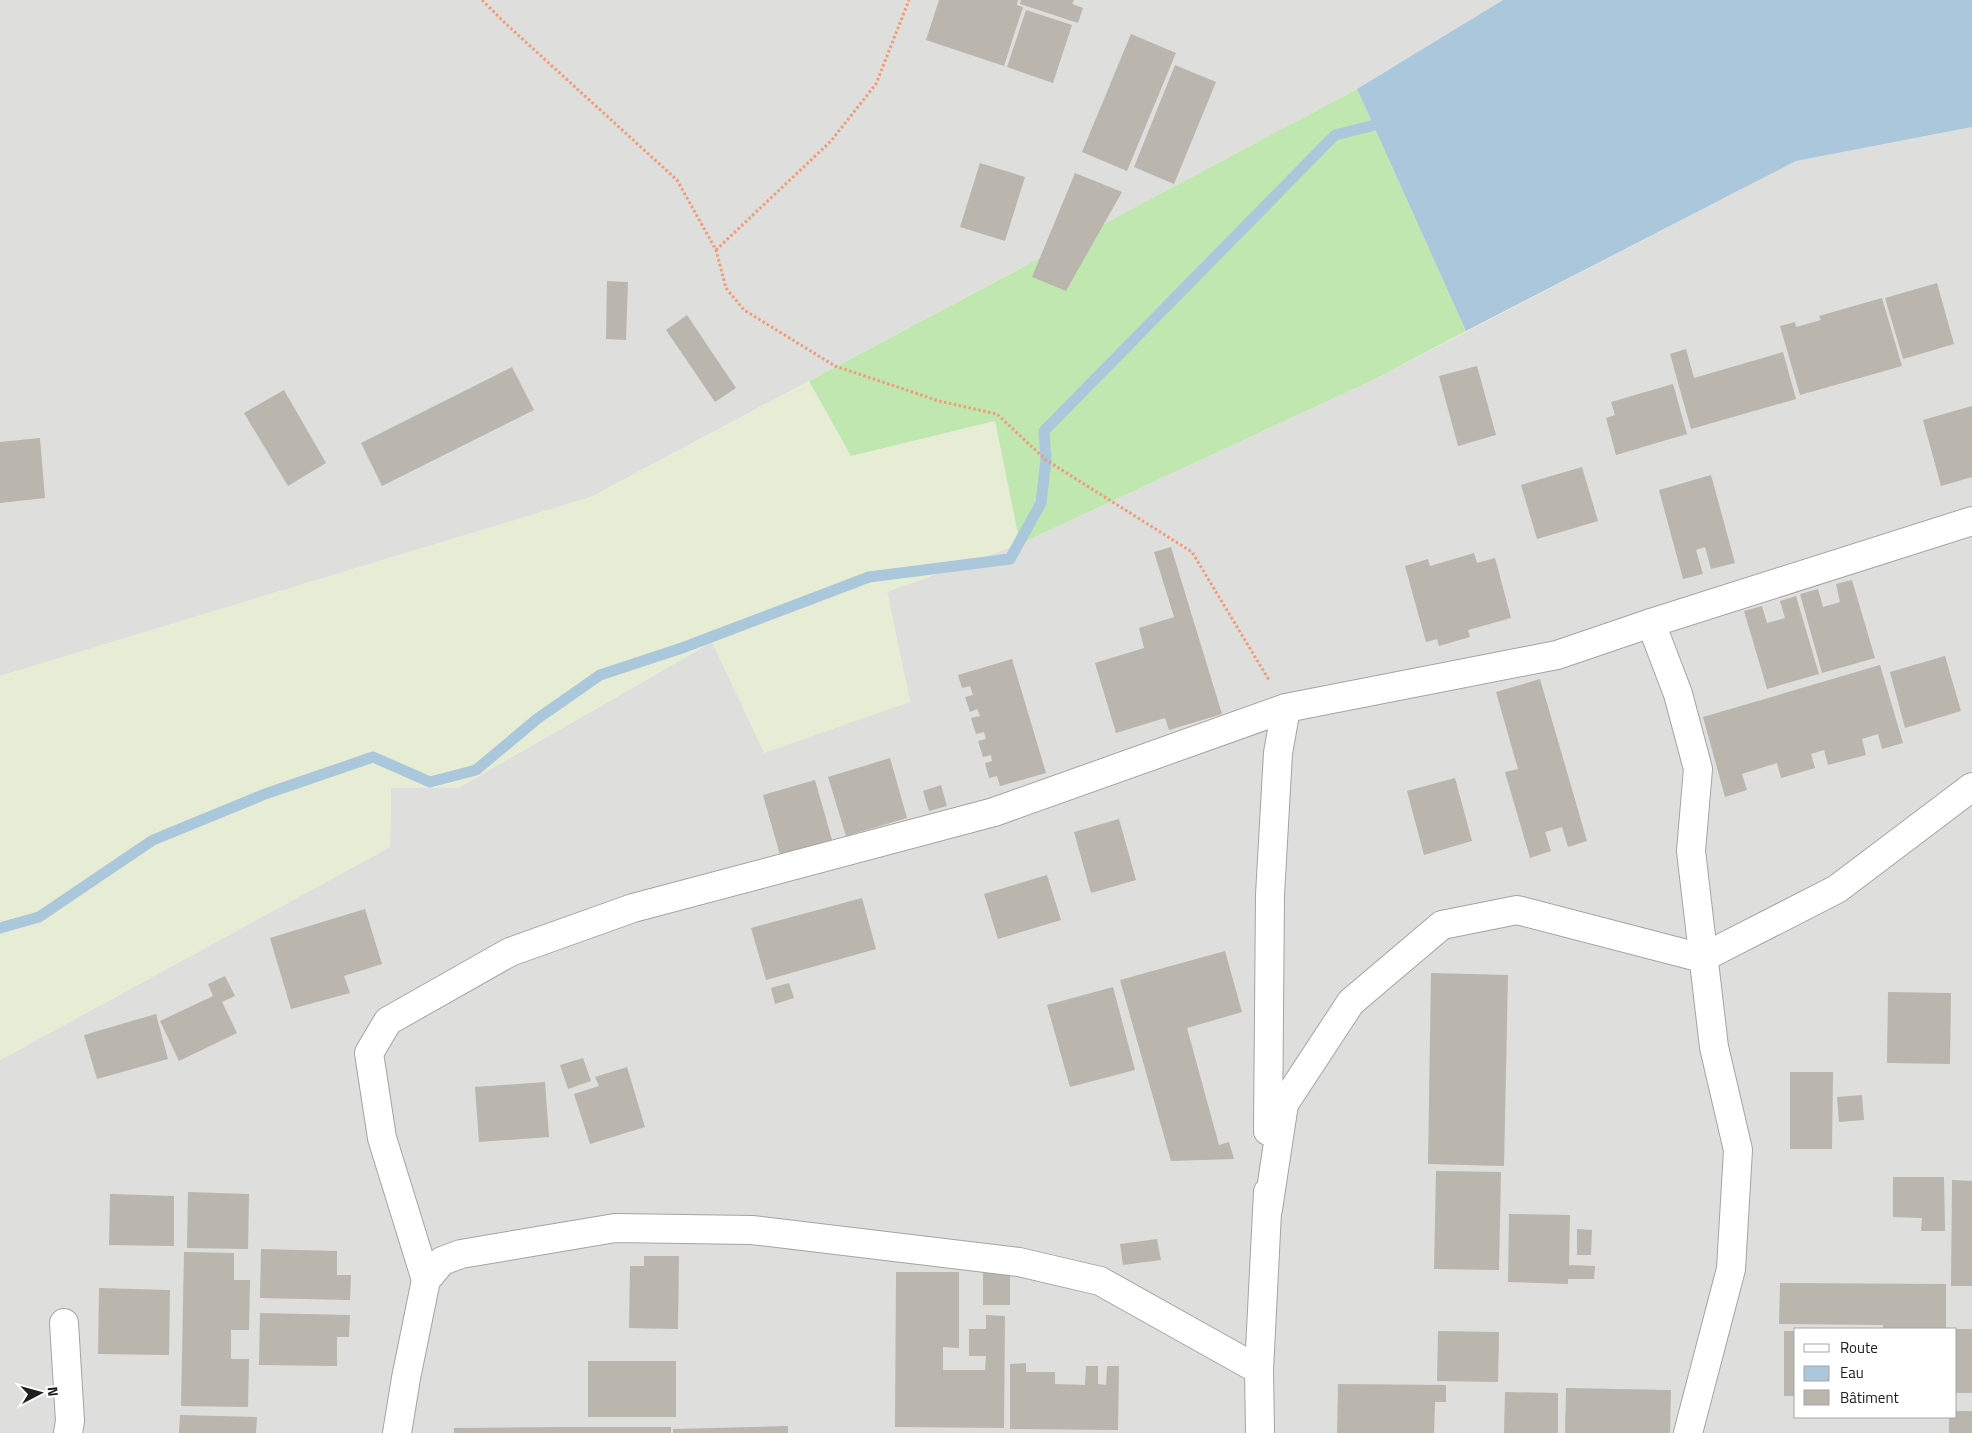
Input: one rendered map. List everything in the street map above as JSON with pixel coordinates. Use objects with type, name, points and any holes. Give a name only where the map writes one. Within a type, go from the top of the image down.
[{"type":"street","points":[[426,1280],[382,1138],[369,1053],[388,1021],[510,952],[633,908],[994,812],[1286,708],[1557,655],[1651,623],[1972,521]]},
{"type":"street","points":[[1651,623],[1678,694],[1698,769],[1690,851],[1714,1047],[1738,1150],[1731,1269],[1688,1433]]},
{"type":"street","points":[[1260,1433],[1260,1370],[1268,1209],[1270,895],[1278,753],[1286,708]]},
{"type":"street","points":[[1268,1209],[1284,1104],[1351,1002],[1442,925],[1517,910],[1702,958],[1837,889],[1972,787]]},
{"type":"street","points":[[397,1433],[426,1280],[442,1261],[461,1254],[615,1228],[752,1230],[1019,1262],[1100,1281],[1260,1370]]},
{"type":"street","points":[[64,1324],[70,1421],[68,1433]]},
{"type":"path","points":[[482,0],[676,180],[716,250],[726,288],[744,310],[835,366],[939,401],[997,414],[1046,460],[1192,552],[1286,708]]},
{"type":"path","points":[[716,250],[831,141],[876,84],[909,0]]},
{"type":"shaded area","points":[[0,0],[1503,0],[1357,89],[591,497],[0,676]]},
{"type":"shaded area","points":[[1972,127],[1972,1433],[0,1433],[0,1060],[390,847],[391,788],[458,788],[712,642],[910,702],[887,592],[1020,544],[1375,379],[1796,161]]},
{"type":"green space","points":[[1357,89],[1466,331],[1375,379],[1020,544],[995,421],[851,456],[809,381]]},
{"type":"green space","points":[[809,381],[851,456],[995,421],[1020,544],[887,592],[910,702],[764,753],[712,642],[458,788],[391,788],[390,847],[0,1060],[0,676],[591,497]]},
{"type":"water","points":[[1503,0],[1972,0],[1972,127],[1796,161],[1466,331],[1357,89]]},
{"type":"building","points":[[939,0],[1018,0],[1017,5],[1023,7],[1004,66],[926,40]]},
{"type":"building","points":[[1021,0],[1074,0],[1072,4],[1083,8],[1078,23],[1020,4]]},
{"type":"building","points":[[1026,10],[1072,25],[1053,83],[1007,67]]},
{"type":"building","points":[[1131,34],[1176,53],[1127,171],[1082,152]]},
{"type":"building","points":[[1175,65],[1216,82],[1174,184],[1134,167]]},
{"type":"building","points":[[980,163],[1025,177],[1005,241],[960,227]]},
{"type":"building","points":[[1075,173],[1122,192],[1066,291],[1032,277]]},
{"type":"building","points":[[607,281],[628,282],[626,340],[606,339]]},
{"type":"building","points":[[1937,283],[1954,344],[1903,359],[1885,298]]},
{"type":"building","points":[[1882,298],[1902,366],[1800,395],[1780,326],[1795,322],[1796,327],[1821,320],[1819,316]]},
{"type":"building","points":[[687,315],[736,388],[715,402],[666,330]]},
{"type":"building","points":[[1686,349],[1694,378],[1783,352],[1796,399],[1691,429],[1670,354]]},
{"type":"building","points":[[1477,366],[1496,435],[1458,446],[1439,376]]},
{"type":"building","points":[[512,367],[534,410],[382,486],[361,443]]},
{"type":"building","points":[[1673,384],[1687,434],[1616,455],[1606,418],[1615,415],[1611,402]]},
{"type":"building","points":[[284,390],[326,463],[288,486],[244,413]]},
{"type":"building","points":[[1972,406],[1972,477],[1941,486],[1923,420]]},
{"type":"building","points":[[40,438],[45,498],[0,503],[0,442]]},
{"type":"building","points":[[1582,467],[1598,521],[1537,539],[1521,485]]},
{"type":"building","points":[[1711,475],[1735,563],[1711,569],[1705,547],[1696,550],[1703,574],[1683,579],[1659,490]]},
{"type":"building","points":[[1171,547],[1222,714],[1169,730],[1165,718],[1116,733],[1095,663],[1144,648],[1139,628],[1174,617],[1154,552]]},
{"type":"building","points":[[1474,553],[1477,563],[1495,558],[1511,618],[1468,630],[1470,637],[1439,646],[1437,639],[1426,642],[1405,566],[1428,559],[1430,566]]},
{"type":"building","points":[[1852,580],[1875,658],[1822,673],[1800,594],[1818,589],[1823,607],[1840,602],[1836,584]]},
{"type":"building","points":[[1796,596],[1819,674],[1767,689],[1744,611],[1762,606],[1767,623],[1785,618],[1780,601]]},
{"type":"building","points":[[1945,656],[1961,711],[1905,728],[1890,672]]},
{"type":"building","points":[[1012,659],[1046,773],[1000,786],[997,776],[989,778],[985,763],[992,761],[991,755],[983,757],[978,741],[986,739],[984,732],[976,734],[971,718],[980,716],[977,709],[970,712],[965,697],[973,695],[970,686],[962,688],[958,675]]},
{"type":"building","points":[[1880,665],[1903,743],[1882,749],[1878,734],[1862,739],[1866,755],[1828,765],[1824,750],[1811,754],[1815,768],[1781,778],[1777,763],[1742,774],[1747,790],[1725,797],[1703,717]]},
{"type":"building","points":[[1540,679],[1587,841],[1568,847],[1562,827],[1545,832],[1551,851],[1530,858],[1505,772],[1518,769],[1496,692]]},
{"type":"building","points":[[890,758],[907,818],[846,836],[828,777]]},
{"type":"building","points":[[1455,778],[1472,841],[1424,855],[1407,791]]},
{"type":"building","points":[[815,780],[832,840],[780,855],[763,795]]},
{"type":"building","points":[[941,785],[947,806],[929,811],[923,791]]},
{"type":"building","points":[[1119,819],[1136,880],[1091,893],[1074,832]]},
{"type":"building","points":[[1047,875],[1061,920],[998,939],[984,894]]},
{"type":"building","points":[[862,898],[876,949],[766,980],[751,928]]},
{"type":"building","points":[[365,909],[382,964],[344,976],[350,993],[291,1009],[270,938]]},
{"type":"building","points":[[1225,951],[1242,1012],[1187,1028],[1219,1145],[1229,1142],[1234,1159],[1171,1161],[1120,980]]},
{"type":"building","points":[[1431,973],[1508,975],[1504,1166],[1428,1164]]},
{"type":"building","points":[[225,976],[235,996],[222,1002],[237,1033],[179,1061],[160,1021],[213,996],[208,984]]},
{"type":"building","points":[[789,983],[794,998],[775,1004],[771,988]]},
{"type":"building","points":[[1113,987],[1135,1070],[1070,1087],[1047,1005]]},
{"type":"building","points":[[1888,992],[1951,993],[1950,1064],[1887,1063]]},
{"type":"building","points":[[156,1014],[168,1059],[97,1079],[84,1035]]},
{"type":"building","points":[[583,1058],[591,1081],[568,1089],[560,1065]]},
{"type":"building","points":[[627,1067],[645,1127],[590,1144],[574,1094],[599,1086],[595,1077]]},
{"type":"building","points":[[1790,1072],[1833,1072],[1832,1149],[1790,1149]]},
{"type":"building","points":[[545,1082],[549,1137],[479,1142],[475,1087]]},
{"type":"building","points":[[1862,1095],[1864,1120],[1839,1122],[1837,1097]]},
{"type":"building","points":[[1436,1171],[1501,1172],[1499,1270],[1434,1269]]},
{"type":"building","points":[[1893,1177],[1944,1177],[1945,1231],[1921,1231],[1922,1218],[1893,1217]]},
{"type":"building","points":[[1952,1180],[1972,1181],[1972,1286],[1951,1286]]},
{"type":"building","points":[[188,1192],[249,1194],[248,1249],[187,1248]]},
{"type":"building","points":[[110,1194],[174,1196],[174,1246],[109,1245]]},
{"type":"building","points":[[1509,1214],[1570,1215],[1569,1265],[1595,1266],[1594,1279],[1568,1279],[1568,1284],[1508,1282]]},
{"type":"building","points":[[1577,1229],[1592,1230],[1591,1255],[1577,1255]]},
{"type":"building","points":[[1157,1239],[1161,1260],[1123,1265],[1120,1244]]},
{"type":"building","points":[[261,1249],[337,1251],[337,1275],[351,1275],[350,1300],[260,1298]]},
{"type":"building","points":[[184,1252],[234,1253],[234,1280],[250,1280],[249,1330],[231,1330],[231,1359],[249,1359],[248,1407],[181,1406]]},
{"type":"building","points":[[644,1256],[679,1256],[678,1329],[629,1328],[630,1266],[644,1266]]},
{"type":"building","points":[[983,1270],[1010,1270],[1010,1305],[983,1305]]},
{"type":"building","points":[[896,1272],[959,1272],[959,1348],[943,1347],[943,1370],[985,1370],[986,1356],[969,1356],[969,1329],[986,1329],[986,1315],[1005,1316],[1004,1428],[895,1427]]},
{"type":"building","points":[[1780,1283],[1946,1284],[1946,1328],[1883,1328],[1883,1325],[1779,1324]]},
{"type":"building","points":[[99,1288],[170,1290],[169,1355],[98,1354]]},
{"type":"building","points":[[260,1313],[350,1315],[349,1337],[337,1337],[337,1366],[259,1365]]},
{"type":"building","points":[[1957,1329],[1972,1329],[1972,1393],[1957,1393]]},
{"type":"building","points":[[1438,1331],[1499,1332],[1498,1382],[1437,1381]]},
{"type":"building","points":[[1784,1331],[1794,1331],[1794,1396],[1784,1396]]},
{"type":"building","points":[[588,1361],[676,1361],[676,1417],[588,1417]]},
{"type":"building","points":[[1026,1363],[1026,1372],[1055,1372],[1055,1384],[1085,1385],[1086,1366],[1098,1366],[1098,1384],[1106,1385],[1107,1366],[1119,1366],[1118,1430],[1010,1429],[1010,1364]]},
{"type":"building","points":[[1338,1384],[1446,1385],[1446,1402],[1435,1402],[1434,1433],[1337,1433]]},
{"type":"building","points":[[1566,1388],[1671,1390],[1670,1433],[1565,1433]]},
{"type":"building","points":[[1505,1392],[1558,1393],[1558,1433],[1504,1433]]},
{"type":"building","points":[[1957,1411],[1972,1411],[1972,1433],[1949,1433],[1949,1418],[1957,1418]]},
{"type":"building","points":[[180,1415],[257,1417],[256,1433],[179,1433]]},
{"type":"building","points":[[788,1426],[788,1433],[673,1433],[673,1429]]},
{"type":"building","points":[[671,1427],[671,1433],[454,1433],[454,1428]]},
{"type":"waterway","points":[[0,928],[39,917],[153,840],[265,794],[373,757],[430,782],[476,770],[537,719],[600,675],[682,648],[869,577],[1010,559],[1041,503],[1046,460],[1044,431],[1335,135],[1387,122]]}]
